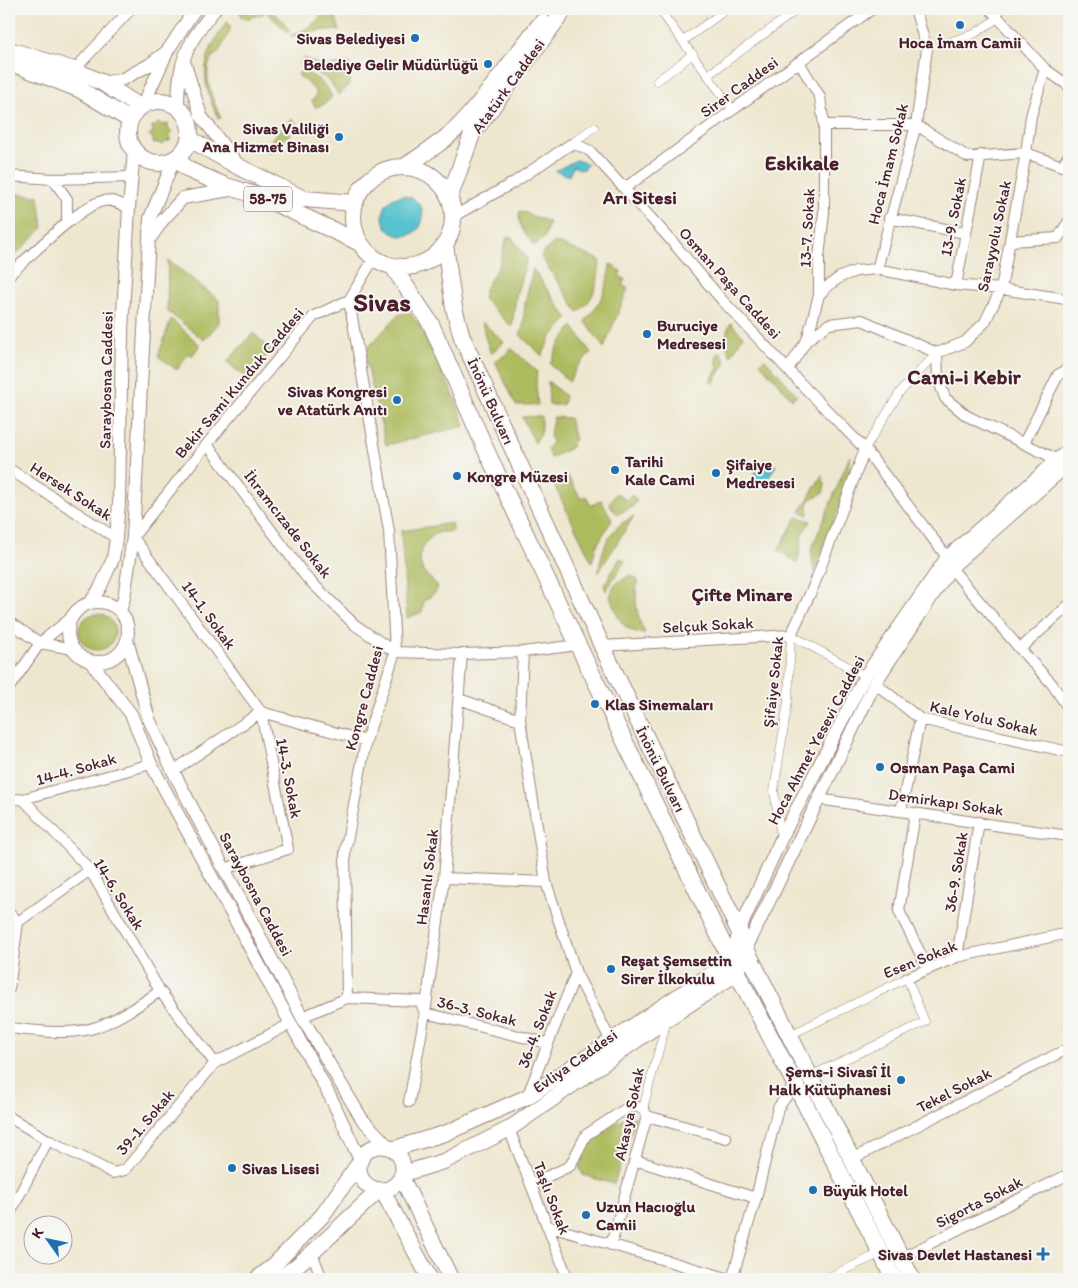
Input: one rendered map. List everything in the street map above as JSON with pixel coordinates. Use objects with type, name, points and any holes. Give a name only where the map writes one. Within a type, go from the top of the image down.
[{"type":"main road","name":"Atatürk Caddesi","points":[[404,167],[432,148],[459,126],[482,100],[553,9]]},
{"type":"main road","name":"Atatürk Caddesi","points":[[450,196],[472,134],[565,9]]},
{"type":"main road","points":[[9,50],[74,70],[103,83],[142,106]]},
{"type":"main road","points":[[9,62],[79,89],[130,120]]},
{"type":"main road","points":[[160,101],[168,102],[178,107],[189,121],[190,139],[184,152],[174,160],[164,163],[153,163],[143,159],[134,151],[128,138],[130,120],[142,106],[160,101]]},
{"type":"main road","name":"58-75","points":[[190,139],[239,167],[304,199],[355,203]]},
{"type":"main road","name":"58-75","points":[[174,160],[191,171],[262,197],[360,243]]},
{"type":"main road","points":[[404,167],[420,169],[440,183],[450,196],[454,216],[453,226],[445,245],[433,258],[418,265],[402,268],[393,267],[374,258],[360,243],[354,228],[355,203],[362,188],[373,177],[388,169],[404,167]]},
{"type":"main road","name":"İnönü Bulvarı","points":[[445,245],[454,308],[462,336],[602,646],[746,949],[912,1279]]},
{"type":"main road","name":"İnönü Bulvarı","points":[[393,267],[431,324],[486,450],[734,967],[894,1279]]},
{"type":"main road","points":[[734,967],[746,949]]},
{"type":"main road","name":"Evliya Caddesi","points":[[402,1175],[445,1161],[509,1129],[668,1018],[734,967]]},
{"type":"main road","name":"Evliya Caddesi","points":[[391,1148],[446,1133],[527,1097],[611,1041],[734,967]]},
{"type":"main road","points":[[258,1279],[322,1216],[364,1152],[371,1147],[379,1145],[391,1148],[401,1158],[403,1165],[402,1175],[451,1279]]},
{"type":"main road","points":[[359,1162],[359,1173],[364,1183],[372,1188],[380,1190],[392,1187],[402,1175]]},
{"type":"main road","points":[[280,1279],[312,1253],[380,1190]]},
{"type":"main road","points":[[380,1190],[430,1279]]},
{"type":"street","points":[[74,70],[131,9]]},
{"type":"street","points":[[142,106],[168,50],[195,9]]},
{"type":"street","points":[[178,107],[179,87],[184,61],[191,43],[215,9]]},
{"type":"street","points":[[659,9],[734,110]]},
{"type":"street","points":[[683,41],[727,9]]},
{"type":"street","points":[[708,75],[798,9]]},
{"type":"street","name":"Sirer Caddesi","points":[[622,186],[629,185],[872,9]]},
{"type":"street","name":"Hoca İmam Sokak","points":[[877,269],[889,218],[916,125],[927,49],[915,9]]},
{"type":"street","points":[[990,9],[1044,69],[1069,86]]},
{"type":"street","points":[[949,42],[974,34],[998,18]]},
{"type":"street","points":[[103,83],[123,79],[149,65],[168,50]]},
{"type":"street","points":[[657,81],[692,54]]},
{"type":"street","points":[[184,61],[201,116],[239,167]]},
{"type":"street","name":"13-7. Sokak","points":[[798,62],[820,97],[824,125],[824,214],[819,256],[819,295],[807,340]]},
{"type":"street","name":"Sarayyolu Sokak","points":[[936,353],[965,342],[986,322],[1000,289],[1026,154],[1031,116],[1044,69]]},
{"type":"street","points":[[824,125],[916,125],[968,157],[1026,154],[1066,169],[1069,155]]},
{"type":"street","points":[[454,216],[513,183],[594,127]]},
{"type":"street","name":"Osman Paşa Caddesi","points":[[572,144],[590,151],[722,300],[865,450],[949,563],[1020,649],[1052,684],[1069,708]]},
{"type":"street","name":"Saraybosna Caddesi","points":[[90,603],[100,588],[113,560],[116,538],[119,503],[122,331],[134,151]]},
{"type":"street","name":"13-9. Sokak","points":[[956,285],[981,155]]},
{"type":"street","name":"Saraybosna Caddesi","points":[[120,611],[124,598],[133,537],[150,218],[174,160]]},
{"type":"street","points":[[9,176],[53,179],[132,177]]},
{"type":"street","points":[[53,179],[67,199],[67,223]]},
{"type":"street","points":[[149,240],[162,221],[183,198],[236,189]]},
{"type":"street","points":[[9,275],[67,223],[90,207],[102,201],[112,201],[129,208]]},
{"type":"street","points":[[889,218],[966,233]]},
{"type":"street","points":[[1010,241],[1058,238],[1069,221]]},
{"type":"street","points":[[349,300],[374,258]]},
{"type":"street","points":[[819,295],[840,277],[856,271],[877,269],[956,285],[1068,298]]},
{"type":"street","name":"Bekir Sami Kunduk Caddesi","points":[[133,537],[207,444],[314,316],[349,300]]},
{"type":"street","name":"Kongre Caddesi","points":[[347,998],[345,852],[366,741],[395,652],[389,531],[349,300]]},
{"type":"street","points":[[788,370],[807,340],[829,324],[862,320],[936,353]]},
{"type":"street","points":[[936,353],[938,378],[945,398],[967,416],[1064,462]]},
{"type":"street","points":[[865,450],[900,392],[936,353]]},
{"type":"street","points":[[1024,443],[1058,375],[1069,368]]},
{"type":"street","name":"İhramcızade Sokak","points":[[207,444],[306,577],[355,625],[395,652]]},
{"type":"street","name":"Hoca Ahmet Yesevi Caddesi","points":[[734,967],[739,931],[781,839],[870,680],[949,563],[1064,462],[1069,449]]},
{"type":"street","name":"Şifaiye Sokak","points":[[781,839],[774,791],[788,701],[791,635],[814,585],[865,450]]},
{"type":"street","name":"Hersek Sokak","points":[[9,469],[116,538]]},
{"type":"street","name":"14-1. Sokak","points":[[133,537],[261,712]]},
{"type":"street","points":[[9,688],[40,643],[71,618],[79,609],[90,603],[106,603],[120,611],[124,616],[128,626],[127,640],[122,651],[113,658],[102,662],[90,661],[81,657],[73,649],[68,636],[71,618]]},
{"type":"street","points":[[1020,649],[1069,605]]},
{"type":"street","points":[[9,622],[40,643],[73,649]]},
{"type":"street","points":[[791,635],[870,680]]},
{"type":"street","name":"Selçuk Sokak","points":[[602,646],[791,635]]},
{"type":"street","name":"Saraybosna Caddesi","points":[[127,640],[149,719],[173,771],[302,1017],[362,1119],[391,1148]]},
{"type":"street","points":[[395,652],[462,654],[523,652],[578,645]]},
{"type":"street","points":[[523,652],[520,720],[546,882],[576,973],[611,1041]]},
{"type":"street","name":"Hasanlı Sokak","points":[[409,1102],[425,1013],[444,878],[462,654]]},
{"type":"street","name":"Saraybosna Caddesi","points":[[90,661],[131,714],[151,764],[333,1102],[359,1162]]},
{"type":"street","name":"Hoca Ahmet Yesevi Caddesi","points":[[746,949],[818,799],[870,680]]},
{"type":"street","name":"Kale Yolu Sokak","points":[[870,680],[920,719],[1069,752]]},
{"type":"street","points":[[459,699],[520,720]]},
{"type":"street","points":[[173,771],[261,712],[366,741]]},
{"type":"street","name":"14-3. Sokak","points":[[224,869],[288,849],[261,712]]},
{"type":"street","points":[[901,811],[920,719]]},
{"type":"street","name":"14-4. Sokak","points":[[9,800],[23,799],[151,764]]},
{"type":"street","name":"14-6. Sokak","points":[[23,799],[90,870],[160,991],[215,1063]]},
{"type":"street","name":"Demirkapı Sokak","points":[[818,799],[1069,836]]},
{"type":"street","points":[[914,814],[899,911],[928,969]]},
{"type":"street","name":"36-9. Sokak","points":[[957,957],[979,822]]},
{"type":"street","points":[[9,989],[18,922],[90,870]]},
{"type":"street","points":[[444,878],[546,882]]},
{"type":"street","points":[[9,912],[18,922]]},
{"type":"street","name":"Esen Sokak","points":[[790,1035],[907,978],[957,957],[1069,933]]},
{"type":"street","name":"36-4. Sokak","points":[[527,1097],[576,973]]},
{"type":"street","points":[[810,1076],[925,1022],[907,978]]},
{"type":"street","points":[[9,1028],[62,1032],[95,1028],[130,1012],[160,991]]},
{"type":"street","points":[[302,1017],[347,998]]},
{"type":"street","name":"36-3. Sokak","points":[[347,998],[420,1001],[425,1013],[547,1044]]},
{"type":"street","name":"Akasya Sokak","points":[[611,1245],[635,1160],[668,1018]]},
{"type":"street","points":[[215,1063],[290,1024]]},
{"type":"street","name":"Tekel Sokak","points":[[852,1159],[1069,1048]]},
{"type":"street","name":"39-1. Sokak","points":[[9,1117],[48,1140],[113,1173],[124,1170],[215,1063]]},
{"type":"street","points":[[547,1226],[731,1279],[756,1198],[778,1108],[795,1084]]},
{"type":"street","points":[[531,1184],[570,1166],[586,1135],[630,1106],[726,1138]]},
{"type":"street","name":"Taşlı Sokak","points":[[509,1129],[568,1279]]},
{"type":"street","points":[[9,1215],[48,1140]]},
{"type":"street","points":[[635,1160],[756,1198]]},
{"type":"street","name":"Sigorta Sokak","points":[[901,1258],[1069,1174]]},
{"type":"street","points":[[312,1253],[322,1279]]},
{"type":"street","points":[[825,1279],[881,1253]]},
{"type":"green space","points":[[239,9],[265,9],[263,14],[246,19],[242,17]]},
{"type":"green space","points":[[327,9],[333,9],[340,31],[321,31],[290,36],[311,26]]},
{"type":"green space","points":[[268,11],[281,19],[290,32],[267,13]]},
{"type":"green space","points":[[227,22],[231,26],[229,32],[212,59],[208,74],[210,89],[220,119],[208,91],[206,68],[212,46]]},
{"type":"green space","points":[[305,58],[322,65],[350,63],[351,77],[346,89],[338,95],[332,84],[323,76],[301,67],[300,62]]},
{"type":"green space","points":[[301,70],[315,77],[326,87],[332,96],[323,105],[315,107],[312,101],[316,96],[315,90],[298,75]]},
{"type":"green space","points":[[292,119],[298,126],[272,151],[267,151],[273,137]]},
{"type":"green space","points":[[159,122],[162,125],[168,124],[168,128],[172,132],[170,141],[165,142],[163,145],[153,143],[153,138],[149,135],[153,132],[152,126],[156,126]]},
{"type":"green space","points":[[9,193],[39,196],[43,228],[9,261]]},
{"type":"green space","points":[[520,211],[549,222],[544,238],[534,246],[521,225]]},
{"type":"green space","points":[[511,236],[527,259],[516,295],[512,327],[483,299],[485,289],[499,265],[507,237]]},
{"type":"green space","points":[[555,242],[600,260],[595,289],[584,307],[578,312],[541,257],[544,251]]},
{"type":"green space","points":[[168,260],[219,300],[219,323],[204,340],[167,311]]},
{"type":"green space","points":[[610,264],[621,271],[619,276],[625,279],[622,286],[628,288],[604,348],[585,321],[603,295],[608,280]]},
{"type":"green space","points":[[533,269],[568,319],[551,337],[542,356],[520,335]]},
{"type":"green space","points":[[410,312],[420,327],[454,396],[465,426],[386,445],[364,352],[398,315]]},
{"type":"green space","points":[[171,319],[200,345],[192,356],[189,353],[177,370],[158,356]]},
{"type":"green space","points":[[482,322],[504,342],[491,354],[485,337]]},
{"type":"green space","points":[[731,323],[743,336],[731,356],[726,339]]},
{"type":"green space","points":[[573,326],[591,353],[577,367],[569,382],[550,364],[558,346]]},
{"type":"green space","points":[[253,333],[272,350],[247,379],[227,362]]},
{"type":"green space","points":[[511,348],[537,371],[538,405],[516,405],[495,361],[505,355]]},
{"type":"green space","points":[[720,351],[726,362],[713,384],[710,381],[718,368],[716,357]]},
{"type":"green space","points":[[765,359],[797,395],[792,399],[760,363]]},
{"type":"green space","points":[[548,381],[565,396],[563,405],[549,405]]},
{"type":"green space","points":[[541,416],[541,433],[535,443],[522,417]]},
{"type":"green space","points":[[554,417],[569,418],[575,440],[572,442],[572,447],[551,458],[547,449],[552,442],[550,433]]},
{"type":"green space","points":[[850,456],[851,476],[814,572],[811,550]]},
{"type":"green space","points":[[822,475],[825,485],[823,493],[810,500],[808,505],[809,515],[800,512]]},
{"type":"green space","points":[[568,476],[581,499],[586,496],[591,506],[601,500],[612,519],[596,547],[592,562],[554,485]]},
{"type":"green space","points":[[616,493],[626,500],[632,495],[637,501],[632,507],[618,514],[609,504]]},
{"type":"green space","points":[[634,516],[598,573],[608,539],[618,527]]},
{"type":"green space","points":[[797,517],[811,521],[802,534],[797,563],[778,550]]},
{"type":"green space","points":[[452,523],[452,531],[435,534],[423,547],[420,559],[421,565],[428,577],[438,587],[435,593],[424,601],[422,612],[407,618],[401,531]]},
{"type":"green space","points":[[620,558],[625,561],[606,591],[604,585]]},
{"type":"green space","points":[[630,575],[638,580],[637,607],[645,633],[626,627],[618,616],[610,596],[615,584]]},
{"type":"green space","points":[[97,614],[110,619],[115,632],[110,645],[97,650],[84,645],[79,632],[84,619]]},
{"type":"green space","points":[[627,1116],[636,1117],[614,1184],[583,1175],[579,1167],[589,1142]]},
{"type":"water","points":[[576,160],[588,164],[582,170],[573,166],[569,176],[555,171]]},
{"type":"water","points":[[403,196],[417,202],[423,216],[417,230],[403,236],[389,230],[383,216],[389,202]]},
{"type":"water","points":[[764,459],[776,466],[763,485],[752,478]]},
{"type":"place","name":"Hoca İmam Camii","points":[[960,25]]},
{"type":"place","name":"Sivas Belediyesi","points":[[415,38]]},
{"type":"place","name":"Belediye Gelir Müdürlüğü","points":[[488,64]]},
{"type":"place","name":"Sivas Valiliği Ana Hizmet Binası","points":[[339,137]]},
{"type":"place","name":"Buruciye Medresesi","points":[[647,334]]},
{"type":"place","name":"Sivas Kongresi ve Atatürk Anıtı","points":[[397,400]]},
{"type":"place","name":"Tarihi Kale Cami","points":[[615,470]]},
{"type":"place","name":"Şifaiye Medresesi","points":[[716,473]]},
{"type":"place","name":"Kongre Müzesi","points":[[457,476]]},
{"type":"place","name":"Klas Sinemaları","points":[[595,704]]},
{"type":"place","name":"Osman Paşa Cami","points":[[880,767]]},
{"type":"place","name":"Reşat Şemsettin Sirer İlkokulu","points":[[611,969]]},
{"type":"place","name":"Şems-i Sivasî İl Halk Kütüphanesi","points":[[901,1080]]},
{"type":"place","name":"Sivas Lisesi","points":[[232,1168]]},
{"type":"place","name":"Büyük Hotel","points":[[813,1190]]},
{"type":"place","name":"Uzun Hacıoğlu Camii","points":[[586,1215]]},
{"type":"place","name":"Sivas Devlet Hastanesi","points":[[1043,1254]]},
{"type":"district","name":"Eskikale","points":[[802,162]]},
{"type":"district","name":"Arı Sitesi","points":[[640,197]]},
{"type":"district","name":"Sivas","points":[[382,302]]},
{"type":"district","name":"Cami-i Kebir","points":[[964,376]]},
{"type":"district","name":"Çifte Minare","points":[[742,594]]}]
